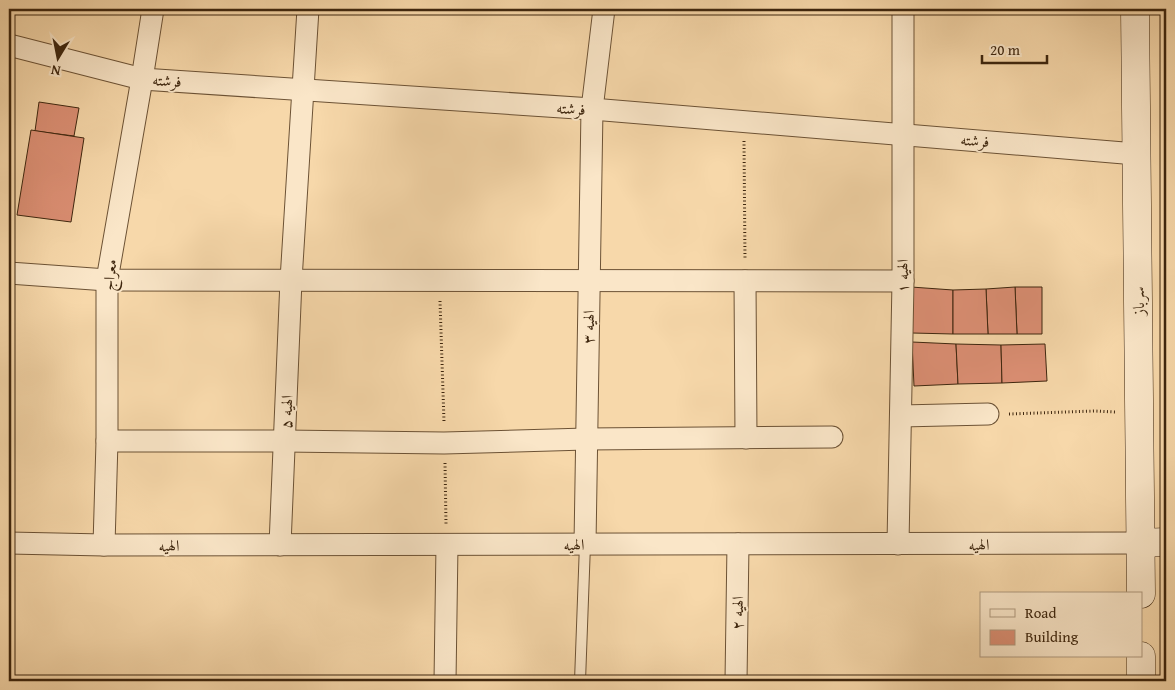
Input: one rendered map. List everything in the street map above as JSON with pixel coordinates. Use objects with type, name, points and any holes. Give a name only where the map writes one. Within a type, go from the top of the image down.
[{"type":"street","name":"معراج","points":[[104,546],[107,442],[107,280],[153,9]]},
{"type":"street","name":"الهیه ۵","points":[[280,545],[291,280],[308,9]]},
{"type":"street","name":"الهیه ۳","points":[[584,544],[592,109],[604,9]]},
{"type":"street","name":"الهیه ۱","points":[[898,544],[902,281],[903,9]]},
{"type":"street","name":"سرباز","points":[[1135,9],[1139,412],[1153,543],[1141,592]]},
{"type":"street","name":"فرشته","points":[[9,45],[142,79],[592,109],[1136,154]]},
{"type":"street","points":[[9,273],[107,280],[902,281]]},
{"type":"street","points":[[745,281],[746,438]]},
{"type":"street","points":[[900,416],[988,414]]},
{"type":"street","points":[[107,442],[284,440],[444,443],[586,439],[832,437]]},
{"type":"street","name":"الهیه","points":[[9,543],[104,546],[1153,543]]},
{"type":"street","name":"الهیه ۲","points":[[736,681],[738,544]]},
{"type":"street","points":[[445,681],[447,545]]},
{"type":"street","points":[[1141,658],[1142,681]]},
{"type":"lane","points":[[580,681],[584,544]]},
{"type":"path","points":[[744,121],[745,281]]},
{"type":"path","points":[[440,280],[447,545]]},
{"type":"path","points":[[988,414],[1094,411],[1139,412]]},
{"type":"building","points":[[39,102],[79,108],[74,136],[35,131]]},
{"type":"building","points":[[31,130],[84,138],[71,222],[17,215]]},
{"type":"building","points":[[911,287],[953,290],[953,334],[912,333]]},
{"type":"building","points":[[1015,287],[1042,287],[1042,334],[1017,334]]},
{"type":"building","points":[[1015,287],[1017,334],[988,334],[986,289]]},
{"type":"building","points":[[986,289],[988,334],[953,334],[953,290]]},
{"type":"building","points":[[912,342],[956,344],[958,384],[914,386]]},
{"type":"building","points":[[956,344],[1001,345],[1002,383],[958,384]]},
{"type":"building","points":[[1045,344],[1047,381],[1002,383],[1001,345]]}]
